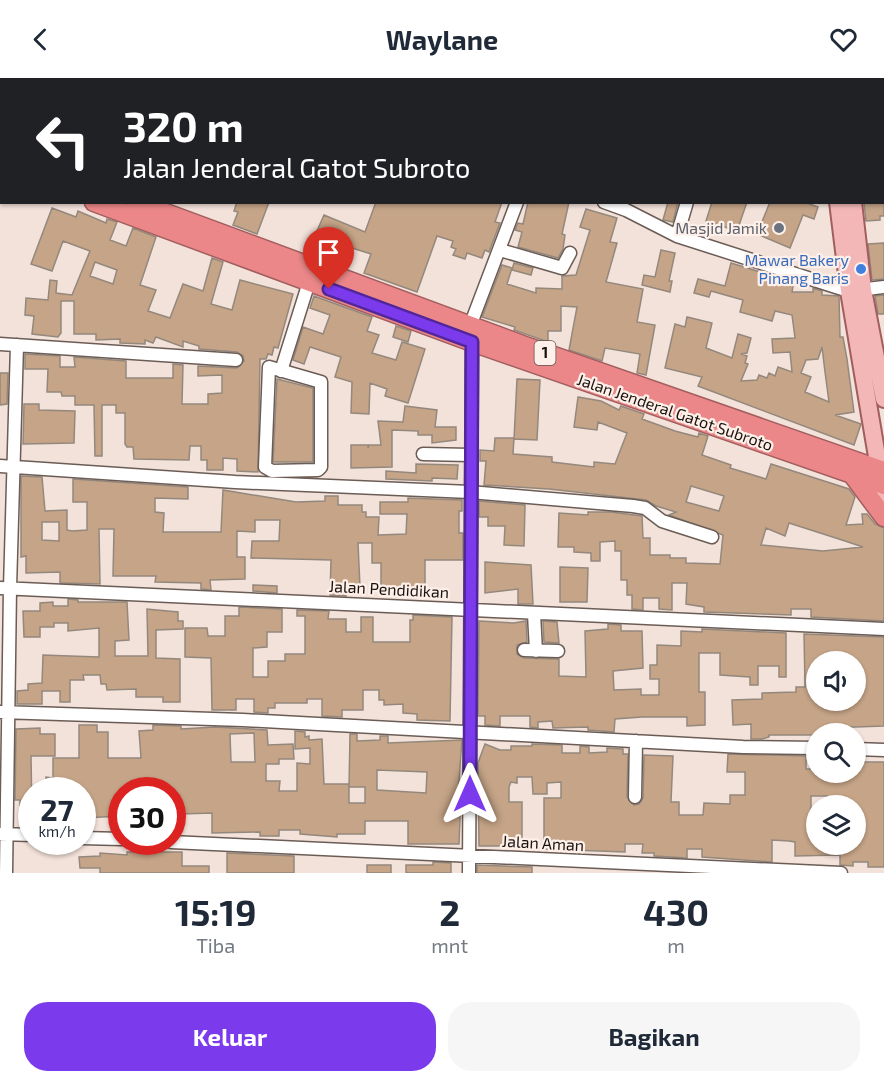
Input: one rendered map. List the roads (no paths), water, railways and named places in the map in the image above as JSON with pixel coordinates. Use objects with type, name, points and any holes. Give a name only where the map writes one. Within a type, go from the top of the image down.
[{"type":"highway","name":"Jalan Jenderal Gatot Subroto","points":[[100,204],[211,238],[882,481]]},
{"type":"highway","name":"Jalan Jenderal Gatot Subroto","points":[[140,204],[309,282],[471,334]]},
{"type":"highway","name":"Jalan Jenderal Gatot Subroto","points":[[523,352],[852,474],[882,481]]},
{"type":"highway","points":[[852,474],[884,517]]},
{"type":"main road","points":[[838,204],[856,290],[879,344],[884,399]]},
{"type":"main road","points":[[853,204],[856,290],[865,380],[882,481]]},
{"type":"street","points":[[469,873],[471,334],[516,204]]},
{"type":"street","points":[[610,204],[677,236],[856,290],[884,287]]},
{"type":"street","points":[[677,236],[686,204]]},
{"type":"street","points":[[500,250],[562,268],[570,253]]},
{"type":"street","points":[[281,371],[309,282]]},
{"type":"street","points":[[0,344],[236,360]]},
{"type":"street","points":[[6,873],[3,834],[6,466],[17,345]]},
{"type":"street","points":[[269,367],[281,371],[322,384],[321,467],[316,471],[272,471],[265,467],[269,367]]},
{"type":"street","points":[[423,454],[470,455]]},
{"type":"street","points":[[6,466],[235,482],[470,492],[633,506],[645,508],[663,521],[712,537]]},
{"type":"street","name":"Jalan Pendidikan","points":[[5,588],[884,629]]},
{"type":"street","points":[[534,614],[530,650],[558,651]]},
{"type":"street","points":[[5,712],[243,720],[743,747],[806,748]]},
{"type":"street","points":[[635,797],[636,741]]},
{"type":"street","points":[[866,749],[884,750]]},
{"type":"street","points":[[3,834],[18,835]]},
{"type":"street","name":"Jalan Aman","points":[[186,843],[841,873]]},
{"type":"place","name":"Masjid Jamik","points":[[779,228]]},
{"type":"place","name":"Mawar Bakery Pinang Baris","points":[[861,269]]}]
